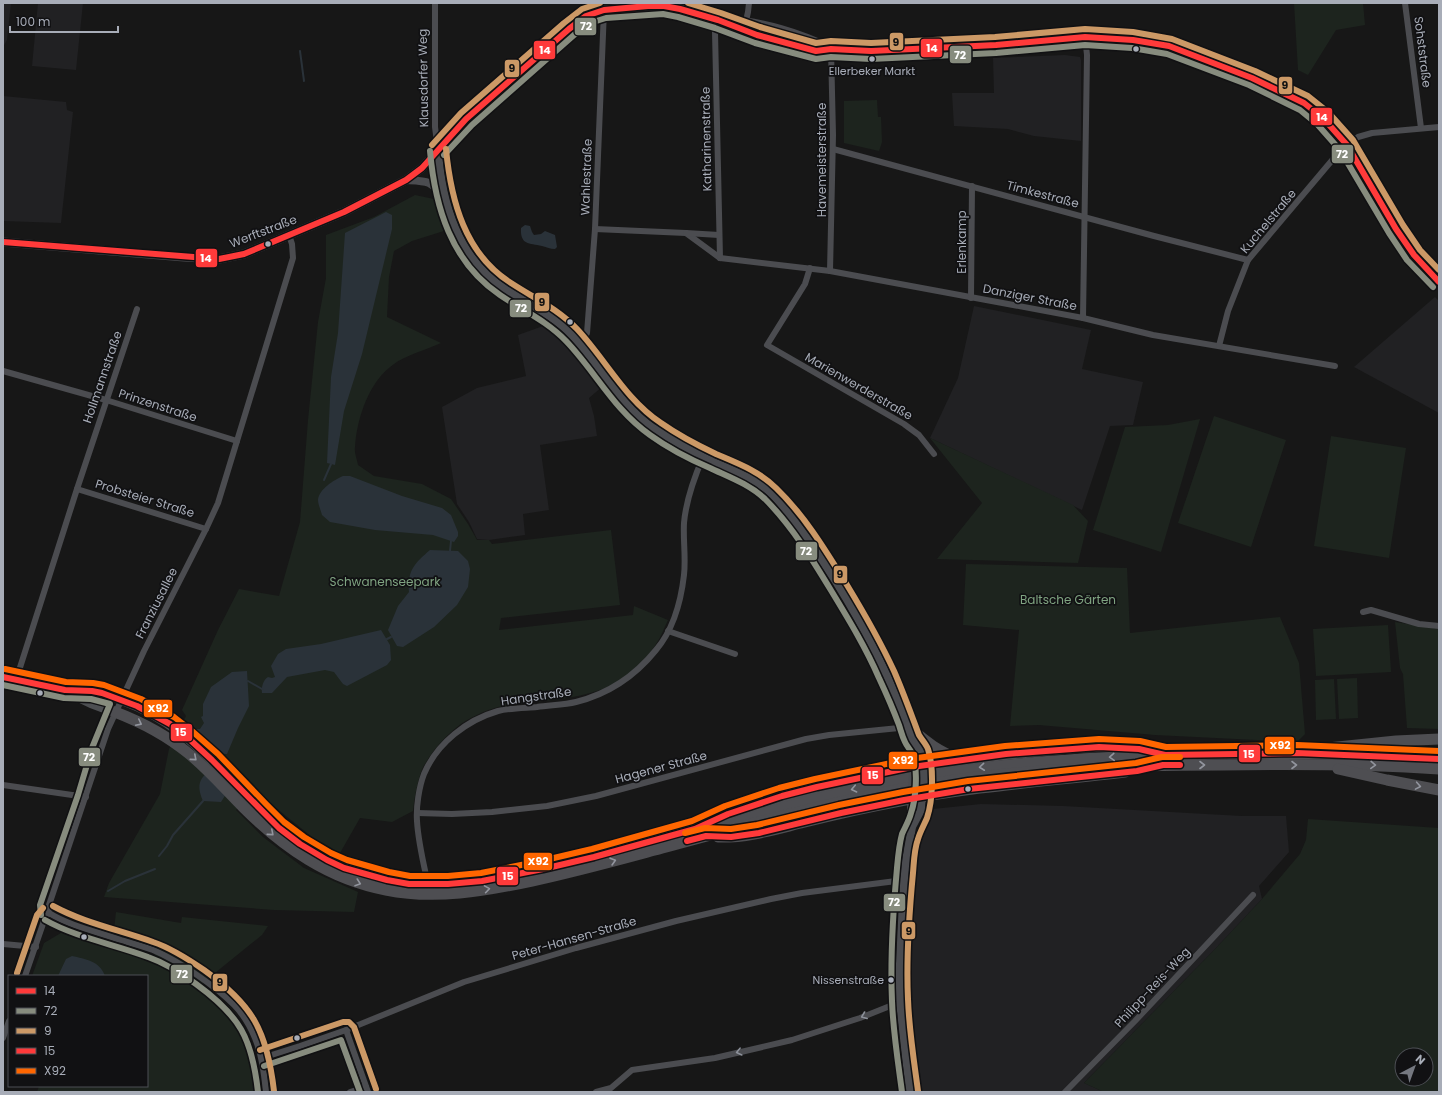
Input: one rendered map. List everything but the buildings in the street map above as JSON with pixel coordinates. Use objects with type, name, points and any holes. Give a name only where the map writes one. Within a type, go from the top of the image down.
[{"type":"highway","points":[[121,699],[170,724],[201,750],[246,803],[284,844],[322,868],[362,884],[408,894],[449,894],[519,884],[574,872],[706,836],[860,798],[936,783],[1007,774],[1164,760],[1297,753],[1439,759]]},
{"type":"highway","points":[[115,712],[135,720],[163,735],[187,752],[246,803],[290,837],[327,860],[365,874],[409,884],[448,884],[482,881],[514,875],[843,792],[966,769],[1053,760],[1164,760],[1439,769]]},
{"type":"highway","points":[[909,727],[936,749],[965,760]]},
{"type":"highway","points":[[1297,753],[1318,749],[1375,743],[1439,739]]},
{"type":"highway","points":[[695,829],[728,814],[782,796],[817,787],[965,760],[1006,754],[1086,747],[1139,749],[1164,760]]},
{"type":"highway","points":[[706,836],[731,837],[753,834],[841,813],[969,789],[1137,771],[1164,760]]},
{"type":"highway","points":[[1320,765],[1370,777],[1439,790]]},
{"type":"main road","points":[[604,10],[648,6],[664,6],[680,9],[718,20],[757,35],[816,51],[832,49],[871,51],[996,45],[1085,37],[1133,40],[1169,46],[1233,70],[1304,103],[1323,118],[1348,145],[1396,229],[1414,255],[1439,282]]},
{"type":"main road","name":"Werftstraße","points":[[3,242],[219,259],[244,254],[349,209],[406,180],[422,168],[470,119],[570,32],[588,18],[604,10]]},
{"type":"main road","points":[[718,20],[746,21],[818,42],[832,49]]},
{"type":"main road","points":[[1414,255],[1439,272]]},
{"type":"main road","points":[[3,677],[64,690],[92,692],[121,699]]},
{"type":"main road","points":[[64,690],[91,703],[115,712]]},
{"type":"street","name":"Klausdorfer Weg","points":[[435,3],[435,127],[439,167],[445,199],[463,247],[480,269],[504,289],[551,316],[567,329],[581,344],[615,390],[637,416],[673,440],[703,457],[744,474],[756,481],[772,494],[829,570],[884,668],[909,727],[912,739],[919,750],[917,799],[904,880],[900,977],[900,1002],[910,1092]]},
{"type":"street","points":[[746,21],[749,3]]},
{"type":"street","name":"Sohststraße","points":[[1405,3],[1421,128]]},
{"type":"street","name":"Wahlestraße","points":[[581,344],[587,333],[595,229],[604,10]]},
{"type":"street","name":"Katharinenstraße","points":[[718,20],[715,32],[720,258]]},
{"type":"street","points":[[1083,318],[1087,55],[1085,37]]},
{"type":"street","name":"Havemeisterstraße","points":[[830,270],[833,150],[832,49]]},
{"type":"street","name":"Kuchelstraße","points":[[1219,346],[1228,311],[1248,260],[1340,152],[1358,137],[1372,133],[1439,127]]},
{"type":"street","name":"Timkestraße","points":[[833,150],[1248,260]]},
{"type":"street","name":"Klausdorfer Weg","points":[[406,180],[424,181],[430,183],[435,186],[445,199]]},
{"type":"street","name":"Erlenkamp","points":[[972,186],[972,298]]},
{"type":"street","points":[[595,229],[719,235]]},
{"type":"street","points":[[686,233],[720,258]]},
{"type":"street","name":"Franziusallee","points":[[25,975],[45,918],[49,913],[48,908],[86,797],[100,750],[115,712],[144,650],[218,503],[293,258],[292,244],[289,235]]},
{"type":"street","name":"Danziger Straße","points":[[720,258],[830,270],[1083,318],[1153,335],[1334,366]]},
{"type":"street","name":"Marienwerderstraße","points":[[810,268],[805,284],[767,345],[904,424],[919,435],[934,454]]},
{"type":"street","name":"Hollmannstraße","points":[[16,680],[106,400],[137,309]]},
{"type":"street","name":"Prinzenstraße","points":[[3,371],[106,400],[237,442]]},
{"type":"street","name":"Hangstraße","points":[[426,875],[419,836],[417,813],[418,802],[424,774],[438,750],[462,728],[499,711],[576,702],[604,692],[629,678],[644,665],[657,649],[668,631],[677,609],[684,574],[684,522],[689,493],[703,457]]},
{"type":"street","name":"Probsteier Straße","points":[[77,489],[206,529]]},
{"type":"street","points":[[1364,612],[1371,610],[1419,624],[1439,626]]},
{"type":"street","points":[[668,631],[736,654]]},
{"type":"street","name":"Hagener Straße","points":[[417,813],[452,814],[492,812],[547,806],[596,796],[806,740],[829,735],[909,727]]},
{"type":"street","points":[[3,785],[86,797]]},
{"type":"street","name":"Klausdorfer Weg","points":[[912,827],[911,812],[917,799]]},
{"type":"street","name":"Peter-Hansen-Straße","points":[[262,1058],[346,1030],[464,982],[676,920],[802,893],[904,880]]},
{"type":"street","name":"Philipp-Reis-Weg","points":[[1065,1092],[1135,1021],[1253,895]]},
{"type":"street","points":[[49,913],[70,922],[154,951],[205,982],[234,1005],[242,1015],[255,1038],[262,1058],[266,1092]]},
{"type":"street","points":[[3,944],[36,947]]},
{"type":"street","points":[[596,1092],[612,1088],[632,1070],[715,1058],[792,1040],[860,1018],[900,1002]]},
{"type":"street","points":[[3,1038],[8,1024]]},
{"type":"street","points":[[346,1030],[367,1089],[350,1092]]},
{"type":"shaded area","points":[[3,3],[11,3],[7,40],[3,47]]},
{"type":"shaded area","points":[[38,3],[83,3],[76,70],[32,66]]},
{"type":"shaded area","points":[[1065,55],[1080,57],[1081,60],[1081,141],[1034,136],[1008,129],[954,126],[952,93],[994,93],[993,58]]},
{"type":"shaded area","points":[[3,96],[66,102],[67,110],[73,112],[61,223],[3,221]]},
{"type":"shaded area","points":[[386,212],[392,215],[392,229],[362,354],[344,411],[335,465],[327,463],[331,377],[338,333],[345,233]]},
{"type":"shaded area","points":[[525,225],[530,226],[534,235],[541,234],[545,231],[555,235],[557,247],[552,249],[526,242],[522,238],[521,234],[521,228]]},
{"type":"shaded area","points":[[1435,297],[1439,301],[1439,413],[1354,367]]},
{"type":"shaded area","points":[[974,306],[1091,330],[1082,369],[1143,382],[1133,425],[1110,426],[1082,510],[930,438],[958,378]]},
{"type":"shaded area","points":[[546,325],[572,347],[603,386],[589,398],[597,436],[540,445],[549,510],[523,514],[525,535],[489,540],[477,539],[469,522],[457,504],[442,407],[477,388],[526,376],[518,335]]},
{"type":"shaded area","points":[[343,476],[350,476],[402,496],[442,508],[451,515],[458,532],[458,536],[454,542],[433,535],[375,530],[330,522],[322,515],[318,502],[319,496],[328,485]]},
{"type":"shaded area","points":[[430,550],[458,551],[468,561],[470,569],[468,587],[457,605],[434,627],[403,647],[397,646],[388,630],[398,606],[409,592],[409,578],[413,568],[416,563]]},
{"type":"shaded area","points":[[381,630],[390,645],[391,660],[387,665],[347,686],[343,684],[334,672],[325,670],[287,677],[272,693],[262,693],[262,687],[265,680],[268,677],[275,677],[271,666],[278,654],[286,649],[321,644]]},
{"type":"shaded area","points":[[247,671],[249,706],[227,754],[185,752],[192,727],[194,729],[200,729],[204,723],[201,717],[203,716],[203,704],[211,687],[232,672]]},
{"type":"shaded area","points":[[220,764],[233,765],[237,777],[221,802],[203,801],[199,788],[200,783],[209,771]]},
{"type":"shaded area","points":[[981,804],[1063,806],[1242,816],[1286,816],[1289,852],[1259,886],[1262,899],[1084,1083],[1104,1092],[920,1092],[916,1079],[906,972],[908,888],[920,840],[933,809]]},
{"type":"shaded area","points":[[72,956],[92,962],[100,967],[105,975],[58,975],[66,959]]},
{"type":"green space","points":[[1294,3],[1363,3],[1365,25],[1336,30],[1308,75],[1298,70]]},
{"type":"green space","points":[[877,100],[878,117],[881,117],[882,142],[879,151],[844,143],[844,101]]},
{"type":"green space","name":"Schwanenseepark","points":[[415,195],[434,199],[447,230],[412,241],[394,251],[389,277],[387,317],[441,343],[398,361],[385,371],[371,390],[358,424],[355,454],[358,465],[374,476],[422,484],[451,499],[477,540],[489,540],[492,544],[611,530],[620,605],[501,618],[499,630],[633,615],[634,606],[668,620],[658,641],[646,658],[625,676],[610,686],[577,696],[498,707],[476,715],[461,724],[441,742],[424,766],[417,787],[413,811],[392,822],[360,818],[340,853],[312,837],[255,791],[236,810],[263,837],[304,868],[358,892],[354,912],[274,910],[104,897],[109,883],[160,794],[169,749],[186,716],[182,710],[218,630],[239,589],[279,596],[300,522],[318,322],[326,278],[326,235],[374,217]]},
{"type":"green space","points":[[1214,416],[1286,440],[1251,547],[1178,523]]},
{"type":"green space","points":[[1200,419],[1161,552],[1093,530],[1125,427],[1168,425]]},
{"type":"green space","points":[[1331,436],[1406,448],[1389,558],[1314,546]]},
{"type":"green space","points":[[930,438],[1073,505],[1088,521],[1078,563],[937,559],[982,503]]},
{"type":"green space","name":"Baltsche Gärten","points":[[966,564],[1127,568],[1130,633],[1280,617],[1299,663],[1305,734],[1297,742],[1155,735],[1039,725],[1010,726],[1019,630],[963,625]]},
{"type":"green space","points":[[1395,622],[1439,629],[1439,729],[1407,728],[1403,674],[1400,668]]},
{"type":"green space","points":[[1388,625],[1391,672],[1316,676],[1313,629]]},
{"type":"green space","points":[[1357,678],[1358,718],[1339,719],[1337,679]]},
{"type":"green space","points":[[1334,679],[1336,719],[1316,720],[1315,680]]},
{"type":"green space","points":[[1308,819],[1439,828],[1439,1092],[1104,1092],[1084,1083],[1217,947],[1262,899],[1300,854],[1306,840]]},
{"type":"green space","points":[[116,912],[181,923],[182,917],[268,926],[262,935],[203,984],[231,1008],[241,1023],[255,1057],[258,1092],[37,1092],[39,1087],[148,1087],[148,975],[32,975],[44,943],[66,930],[153,960],[157,944],[114,930]]},
{"type":"pier","points":[[190,726],[219,756],[215,756],[195,764],[183,752]]},
{"type":"waterway","points":[[300,51],[304,81]]},
{"type":"waterway","points":[[324,480],[331,464]]},
{"type":"waterway","points":[[450,551],[451,541]]},
{"type":"waterway","points":[[387,639],[391,637]]},
{"type":"waterway","points":[[248,681],[262,689]]},
{"type":"waterway","points":[[159,856],[173,835],[203,801]]},
{"type":"waterway","points":[[108,891],[125,881],[155,869]]},
{"type":"transit line","name":"9","points":[[432,145],[461,113],[564,23],[582,9],[600,3]]},
{"type":"transit line","name":"9","points":[[688,3],[760,27],[816,43],[831,41],[871,43],[995,37],[1085,29],[1133,32],[1172,39],[1255,71],[1308,96],[1328,112],[1353,140],[1403,225],[1420,250],[1439,270]]},
{"type":"transit line","name":"14","points":[[3,242],[219,259],[244,254],[344,212],[406,180],[422,168],[466,119],[569,29],[586,16],[604,10],[664,6],[718,20],[757,35],[816,51],[831,49],[871,51],[996,45],[1085,37],[1133,40],[1169,46],[1252,78],[1304,103],[1323,118],[1347,145],[1396,229],[1414,255],[1439,282]]},
{"type":"transit line","name":"72","points":[[444,155],[472,125],[574,35],[590,23],[606,18],[663,14],[715,28],[755,43],[816,59],[831,57],[871,59],[996,53],[1085,45],[1132,48],[1167,54],[1249,85],[1300,110],[1317,124],[1340,150],[1389,233],[1407,260],[1433,287]]},
{"type":"transit line","name":"9","points":[[446,149],[448,168],[457,207],[463,225],[482,257],[495,271],[511,283],[562,315],[570,322],[587,341],[626,391],[648,413],[688,440],[755,472],[776,488],[806,522],[823,547],[860,606],[889,660],[902,689],[919,735],[928,749],[932,774],[931,802],[915,852],[908,936],[907,984],[912,1045],[918,1091]]},
{"type":"transit line","name":"72","points":[[430,151],[432,172],[441,212],[448,232],[469,266],[483,282],[500,295],[551,327],[559,334],[615,402],[637,425],[671,449],[746,485],[765,499],[784,520],[809,555],[845,613],[869,656],[892,707],[904,740],[912,754],[916,769],[913,807],[902,834],[899,851],[892,934],[891,984],[896,1046],[902,1092]]},
{"type":"transit line","name":"X92","points":[[5,669],[66,682],[104,685],[141,699],[174,717],[192,731],[218,754],[284,822],[304,837],[331,853],[347,860],[389,872],[410,876],[448,876],[481,873],[541,861],[592,849],[692,821],[725,806],[779,788],[815,779],[910,759],[1005,746],[1099,739],[1140,741],[1166,747],[1297,745],[1439,751]]},
{"type":"transit line","name":"15","points":[[3,677],[65,690],[102,693],[137,706],[170,724],[187,737],[212,760],[279,828],[300,844],[344,868],[387,880],[409,884],[448,884],[482,881],[543,869],[594,857],[695,829],[728,814],[782,796],[817,787],[912,767],[1006,754],[1099,747],[1139,749],[1165,755],[1297,753],[1439,759]]},
{"type":"transit line","name":"72","points":[[3,685],[64,698],[91,699],[110,704],[92,748],[78,795],[40,905],[41,915]]},
{"type":"transit line","name":"X92","points":[[685,833],[705,828],[731,829],[757,825],[839,805],[968,781],[1136,763],[1162,757],[1180,757]]},
{"type":"transit line","name":"15","points":[[687,841],[706,836],[731,837],[759,833],[841,813],[969,789],[1137,771],[1163,765],[1180,765]]},
{"type":"transit line","name":"9","points":[[53,906],[90,922],[160,944],[192,962],[221,983],[235,995],[255,1021],[267,1052],[274,1091]]},
{"type":"transit line","name":"9","points":[[17,973],[37,915],[43,908]]},
{"type":"transit line","name":"72","points":[[45,920],[70,932],[135,952],[161,962],[185,976],[211,996],[233,1018],[241,1030],[252,1057],[258,1092]]},
{"type":"transit line","name":"9","points":[[260,1050],[343,1022],[349,1022],[354,1027],[376,1089]]},
{"type":"transit line","name":"72","points":[[264,1066],[341,1040],[360,1092]]},
{"type":"place","name":"Ellerbeker Markt","points":[[872,59]]},
{"type":"place","name":"Nissenstraße","points":[[891,980]]}]
